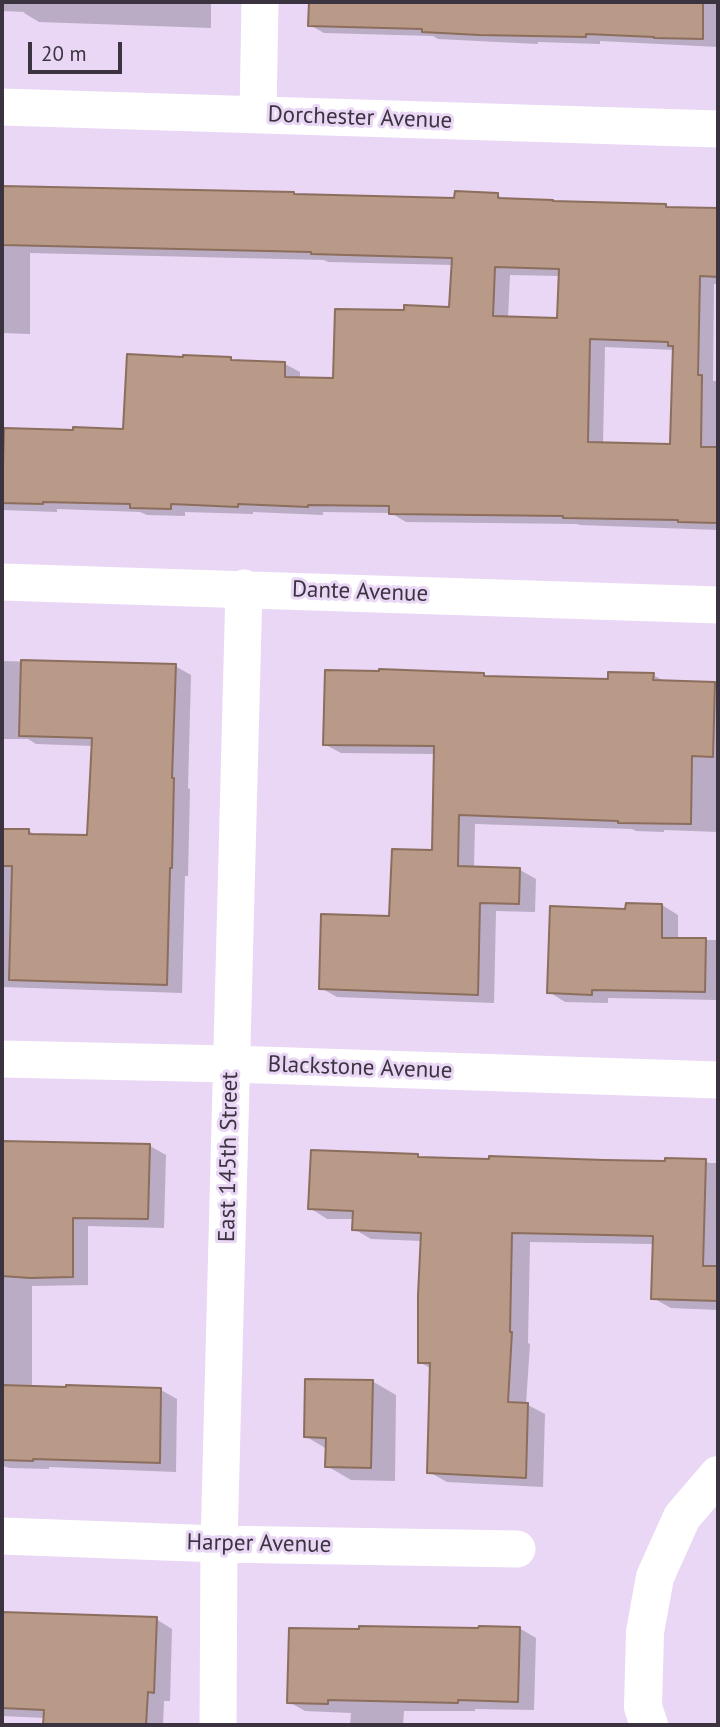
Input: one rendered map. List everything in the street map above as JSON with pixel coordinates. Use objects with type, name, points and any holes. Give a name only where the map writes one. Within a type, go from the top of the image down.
[{"type":"highway","points":[[649,1725],[643,1707],[645,1632],[655,1577],[682,1517],[718,1475]]},
{"type":"street","points":[[258,115],[260,2]]},
{"type":"street","name":"Dorchester Avenue","points":[[2,107],[718,129]]},
{"type":"street","name":"Dante Avenue","points":[[2,582],[718,605]]},
{"type":"street","name":"East 145th Street","points":[[218,1725],[219,1544],[244,588]]},
{"type":"street","name":"Blackstone Avenue","points":[[2,1059],[718,1080]]},
{"type":"street","name":"Harper Avenue","points":[[2,1536],[219,1544],[516,1549]]},
{"type":"building","points":[[309,2],[703,2],[703,39],[586,34],[586,37],[479,35],[422,32],[422,29],[308,26]]},
{"type":"building","points":[[2,186],[454,198],[455,191],[498,193],[498,198],[718,208],[718,277],[700,276],[698,375],[702,375],[701,447],[718,447],[718,523],[563,516],[389,514],[389,506],[238,504],[238,507],[171,504],[171,509],[130,508],[130,504],[2,503],[4,428],[123,429],[127,354],[231,357],[231,360],[285,362],[285,377],[333,378],[335,309],[404,310],[404,305],[449,307],[452,258],[2,245]],"holes":[[[495,267],[559,269],[557,318],[493,316]],[[590,339],[668,342],[668,346],[673,346],[670,444],[588,442]]]},
{"type":"building","points":[[21,660],[176,664],[167,985],[9,980],[12,866],[2,866],[2,829],[29,829],[29,834],[87,835],[92,738],[19,736]]},
{"type":"building","points":[[325,670],[484,673],[484,676],[608,679],[608,672],[654,673],[653,680],[715,682],[713,757],[692,756],[691,824],[459,815],[458,866],[520,868],[519,904],[480,903],[478,995],[319,989],[321,914],[389,916],[392,849],[432,850],[434,746],[323,745]]},
{"type":"building","points":[[626,903],[662,904],[662,938],[706,938],[705,992],[592,990],[592,995],[547,993],[550,906],[625,909]]},
{"type":"building","points":[[2,1141],[150,1144],[148,1219],[73,1218],[73,1277],[2,1276]]},
{"type":"building","points":[[311,1150],[489,1159],[489,1156],[665,1161],[665,1158],[706,1159],[703,1266],[718,1266],[718,1301],[651,1299],[653,1236],[512,1233],[512,1332],[508,1402],[528,1403],[526,1478],[427,1473],[430,1363],[418,1363],[421,1233],[352,1230],[353,1211],[308,1209]]},
{"type":"building","points":[[305,1379],[373,1380],[371,1468],[325,1467],[326,1438],[304,1437]]},
{"type":"building","points":[[2,1385],[161,1388],[160,1463],[2,1460]]},
{"type":"building","points":[[2,1612],[157,1617],[154,1693],[148,1692],[146,1725],[43,1725],[44,1710],[2,1708]]},
{"type":"building","points":[[359,1626],[520,1627],[518,1702],[328,1700],[328,1704],[287,1703],[289,1628],[359,1629]]}]
